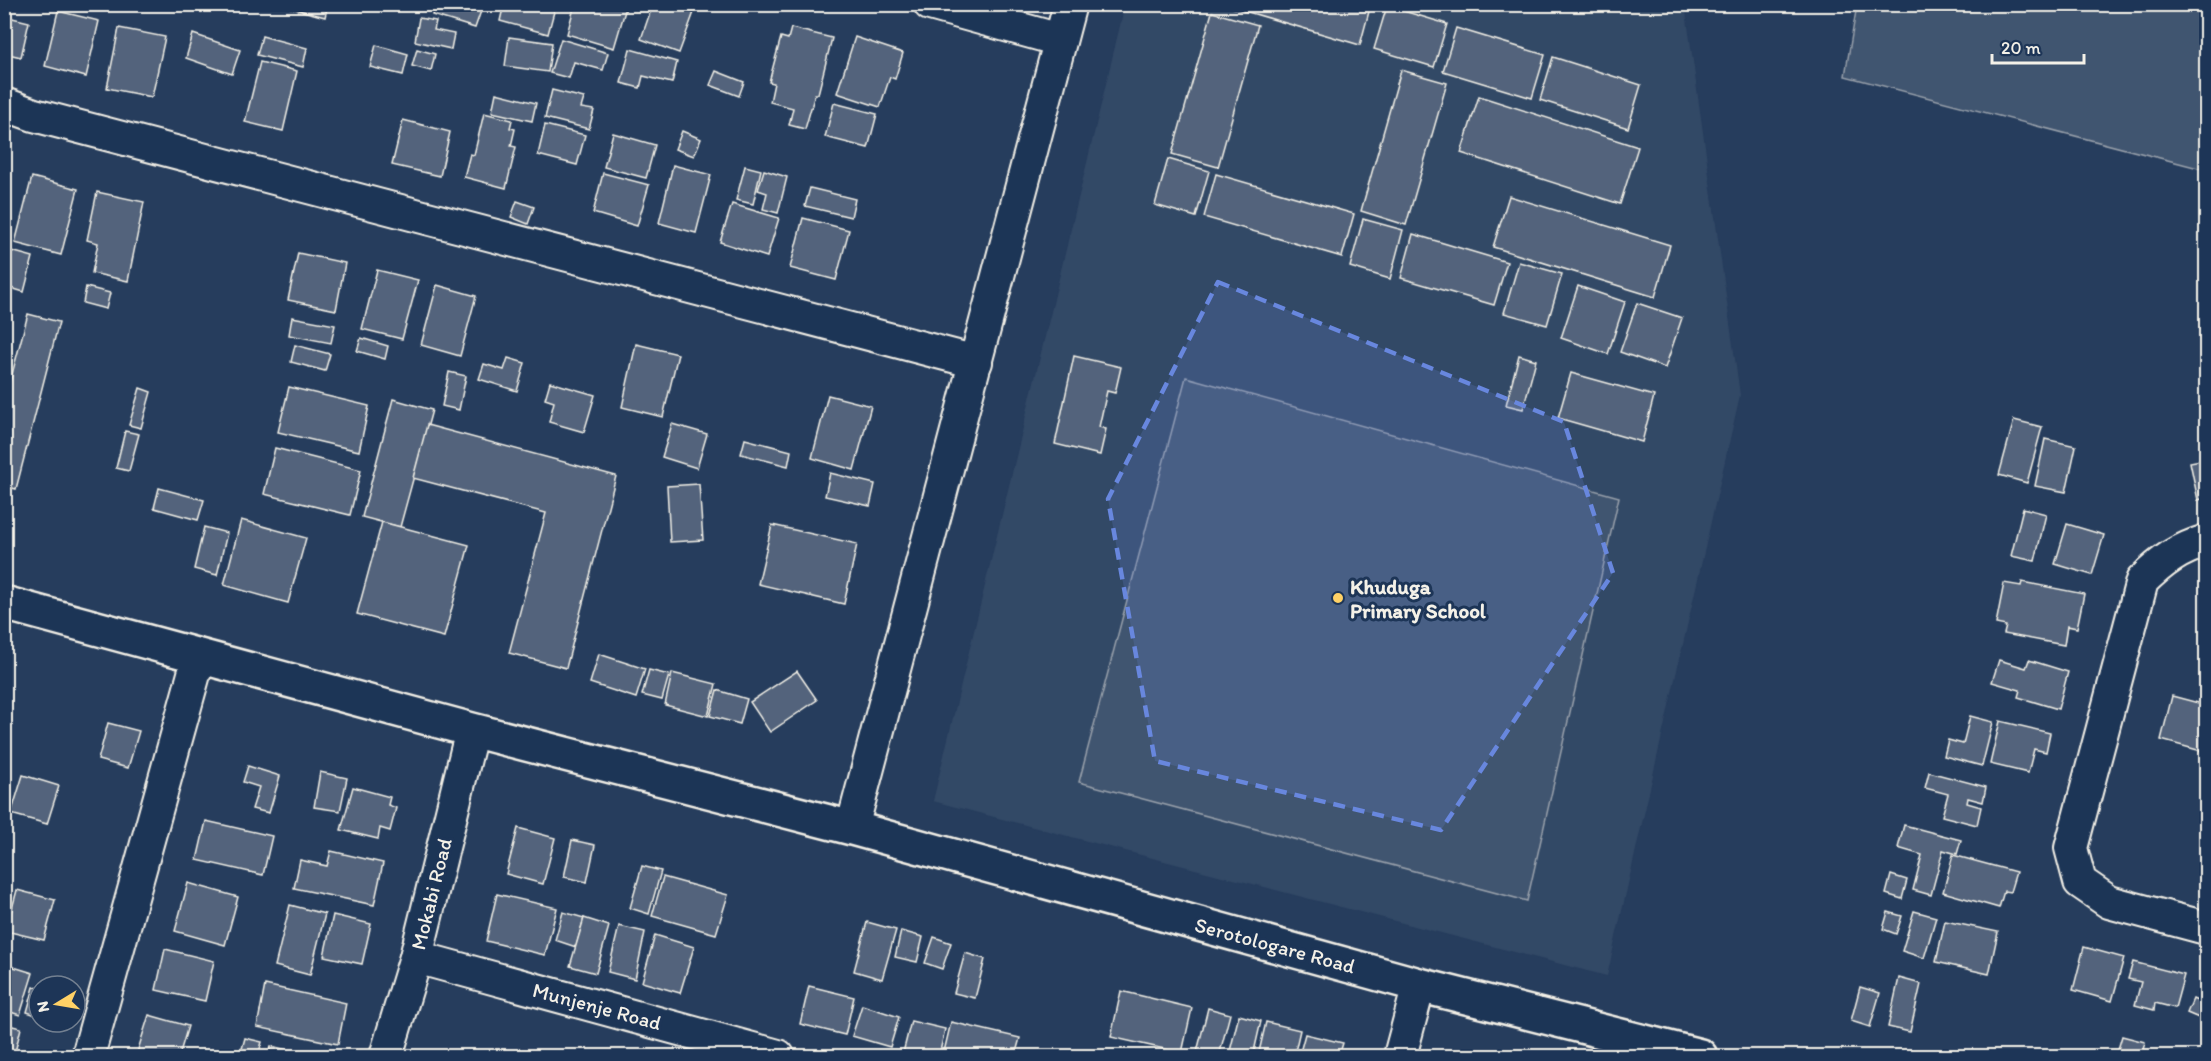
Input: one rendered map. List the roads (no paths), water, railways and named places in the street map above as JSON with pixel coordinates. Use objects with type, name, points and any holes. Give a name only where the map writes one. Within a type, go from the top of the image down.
[{"type":"street","points":[[930,4],[1060,40]]},
{"type":"street","points":[[852,828],[1070,4]]},
{"type":"street","points":[[4,105],[80,127],[976,362]]},
{"type":"street","points":[[2206,541],[2182,548],[2163,560],[2142,581],[2071,848],[2080,882],[2109,902],[2206,928]]},
{"type":"street","name":"Serotologare Road","points":[[4,603],[472,730],[852,828],[1419,985],[1700,1056]]},
{"type":"street","points":[[88,1056],[199,656]]},
{"type":"street","name":"Mokabi Road","points":[[386,1056],[416,957],[472,730]]},
{"type":"street","name":"Munjenje Road","points":[[416,957],[778,1056]]},
{"type":"street","points":[[1400,1056],[1419,985]]},
{"type":"place","name":"Khuduga Primary School","points":[[1338,598]]}]
